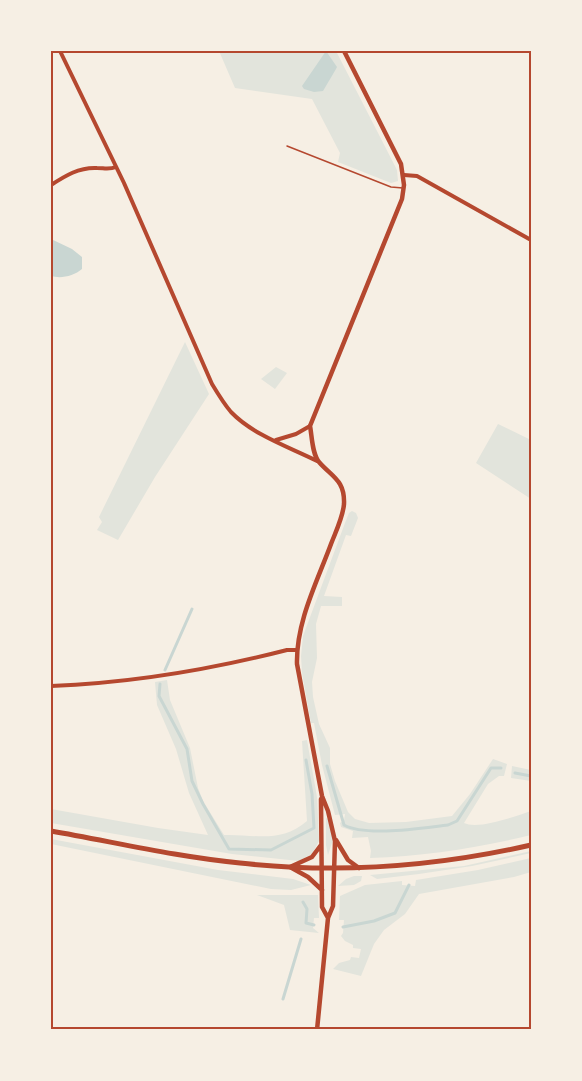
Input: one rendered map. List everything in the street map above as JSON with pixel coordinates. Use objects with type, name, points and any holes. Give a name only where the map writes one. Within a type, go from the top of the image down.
[{"type":"main road","points":[[51,831],[199,858],[322,868],[359,868],[442,862],[531,844]]},
{"type":"street","points":[[60,51],[116,167],[221,400],[241,421],[317,461],[337,479],[343,490],[344,506],[302,621],[296,650],[322,796],[322,907],[328,918]]},
{"type":"street","points":[[317,461],[310,426],[402,199],[404,188],[401,164],[344,51]]},
{"type":"street","points":[[51,185],[78,170],[97,168],[109,170],[116,167]]},
{"type":"street","points":[[404,176],[417,176],[531,240]]},
{"type":"street","points":[[276,440],[296,434],[310,426]]},
{"type":"street","points":[[51,686],[183,674],[287,650],[296,650]]},
{"type":"street","points":[[317,1030],[328,918],[333,906],[334,868],[334,837],[322,796]]},
{"type":"street","points":[[334,837],[348,860],[359,868]]},
{"type":"street","points":[[290,867],[312,857],[322,844]]},
{"type":"street","points":[[290,867],[308,877],[322,890]]},
{"type":"lane","points":[[287,146],[391,187],[404,188]]},
{"type":"shaded area","points":[[219,51],[336,51],[397,170],[398,181],[391,183],[338,162],[340,153],[312,99],[235,88]]},
{"type":"shaded area","points":[[326,51],[337,67],[336,69],[323,91],[314,92],[304,89],[302,86]]},
{"type":"shaded area","points":[[51,239],[72,249],[82,257],[82,269],[67,276],[51,276]]},
{"type":"shaded area","points":[[185,342],[209,394],[155,477],[118,540],[97,530],[102,522],[99,517]]},
{"type":"shaded area","points":[[276,367],[287,373],[275,389],[261,379]]},
{"type":"shaded area","points":[[498,424],[531,440],[531,499],[476,463]]},
{"type":"shaded area","points":[[352,511],[358,518],[351,536],[346,535],[324,596],[342,597],[342,606],[321,606],[316,624],[317,658],[312,682],[319,724],[330,748],[330,764],[348,812],[355,819],[369,823],[406,822],[452,816],[493,759],[507,764],[504,776],[499,776],[488,784],[464,823],[487,824],[531,811],[531,835],[451,851],[370,858],[368,837],[352,838],[353,831],[341,827],[340,823],[344,820],[345,814],[335,815],[314,723],[311,723],[301,656],[303,636],[345,523]]},
{"type":"shaded area","points":[[167,680],[170,700],[190,748],[198,788],[203,801],[224,835],[277,835],[287,833],[307,821],[302,741],[307,740],[317,797],[319,841],[312,854],[299,861],[232,854],[51,823],[51,809],[208,835],[189,793],[176,749],[157,705],[155,682]]},
{"type":"shaded area","points":[[512,766],[531,770],[531,781],[511,778]]},
{"type":"shaded area","points":[[326,818],[333,840],[328,855],[326,845]]},
{"type":"shaded area","points":[[51,839],[218,870],[293,879],[311,885],[291,890],[271,889],[51,844]]},
{"type":"shaded area","points":[[531,851],[531,853],[472,866],[419,874],[377,879],[370,875],[464,866]]},
{"type":"shaded area","points":[[531,858],[531,872],[419,894],[405,914],[384,930],[374,944],[361,976],[333,969],[339,963],[350,960],[351,957],[359,958],[361,949],[353,948],[353,945],[341,936],[344,920],[339,920],[340,896],[365,885],[402,881],[402,885],[415,886],[416,880],[478,870]]},
{"type":"shaded area","points":[[362,876],[361,881],[354,885],[338,886],[346,879]]},
{"type":"shaded area","points":[[257,895],[318,895],[319,918],[314,918],[313,928],[319,933],[290,930],[284,905]]},
{"type":"waterway","points":[[165,670],[192,609]]},
{"type":"waterway","points":[[160,684],[159,696],[187,749],[192,781],[229,849],[271,850],[314,828],[312,794],[306,760]]},
{"type":"waterway","points":[[327,766],[344,825],[354,829],[379,831],[448,825],[457,821],[491,768],[501,768]]},
{"type":"waterway","points":[[515,773],[531,776]]},
{"type":"waterway","points":[[343,927],[374,921],[395,913],[409,885]]},
{"type":"waterway","points":[[303,902],[307,909],[306,923],[314,925]]},
{"type":"waterway","points":[[283,999],[301,939]]}]
